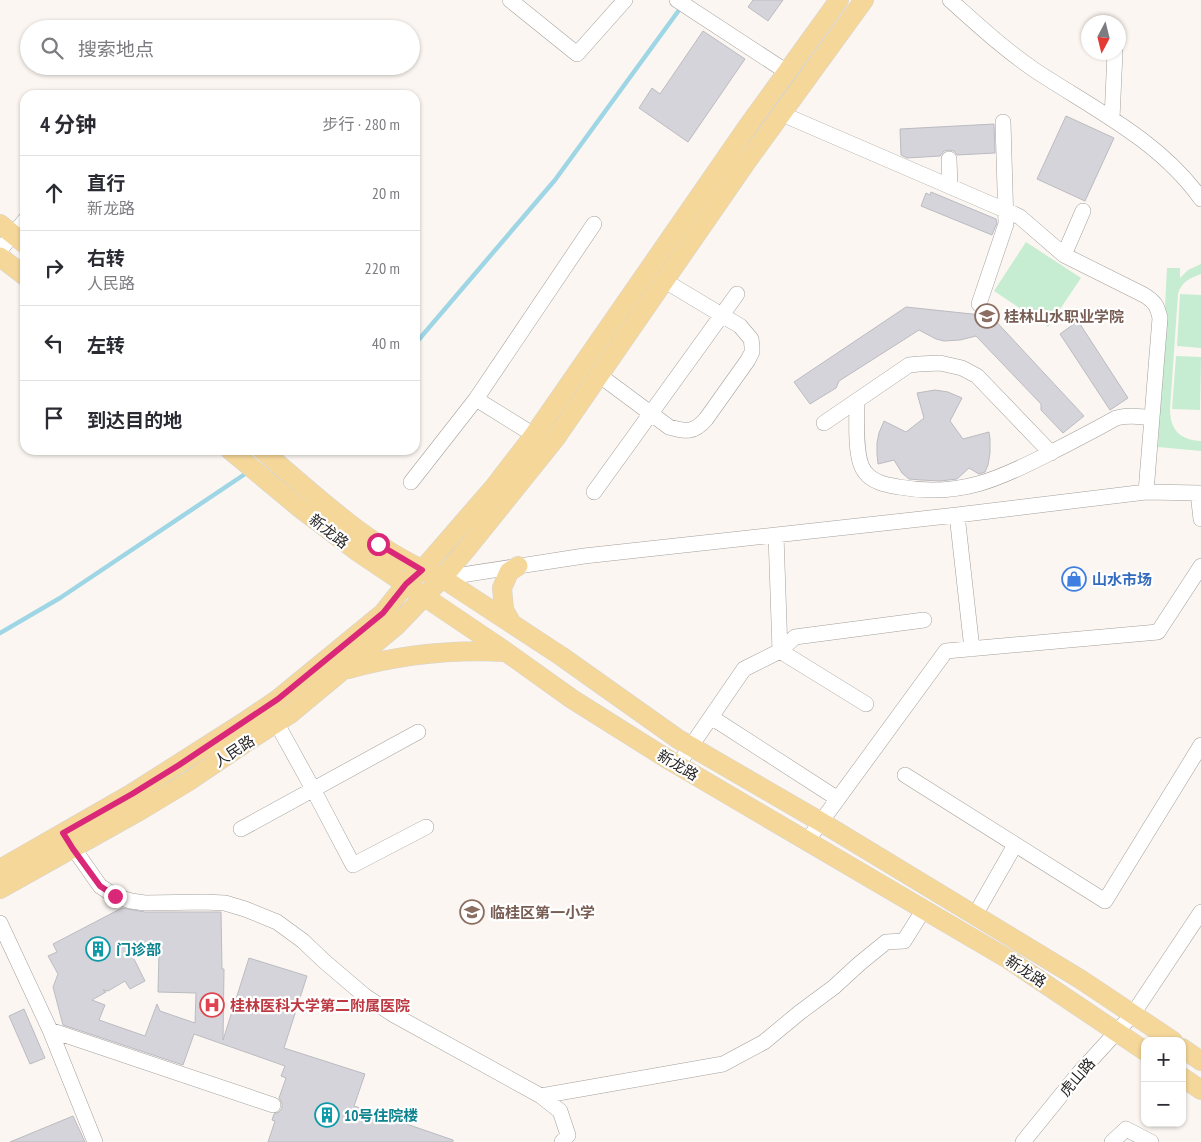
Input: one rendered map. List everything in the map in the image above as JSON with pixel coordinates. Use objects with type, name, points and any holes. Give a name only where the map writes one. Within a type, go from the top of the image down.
[{"type":"main road","name":"人民路","points":[[0,889],[132,794],[278,699],[383,613],[406,584],[422,570],[494,487],[534,435],[748,126],[839,0]]},
{"type":"main road","name":"人民路","points":[[0,869],[141,810],[189,781],[290,714],[396,626],[442,578],[555,439],[745,164],[864,0]]},
{"type":"main road","points":[[0,256],[20,272]]},
{"type":"main road","name":"新龙路","points":[[236,455],[301,509],[358,552],[507,652],[572,699],[678,765],[1008,959],[1141,1048]]},
{"type":"main road","name":"新龙路","points":[[268,455],[335,513],[378,544],[422,570],[442,578],[561,656],[678,738],[1080,979],[1167,1037]]},
{"type":"main road","points":[[512,624],[504,610],[502,588],[509,572],[518,566]]},
{"type":"main road","points":[[342,671],[369,663],[423,654],[507,652]]},
{"type":"main road","points":[[1186,1051],[1201,1061]]},
{"type":"main road","points":[[1186,1080],[1201,1090]]},
{"type":"street","points":[[510,0],[577,54],[625,0]]},
{"type":"street","points":[[950,0],[1004,48],[1112,119],[1152,148],[1168,161],[1201,199]]},
{"type":"street","points":[[681,3],[787,72]]},
{"type":"street","points":[[1112,119],[1115,60]]},
{"type":"street","points":[[782,114],[1007,210],[1020,218],[1064,255],[1154,300],[1160,318],[1146,492]]},
{"type":"street","points":[[979,304],[1006,224],[1003,122]]},
{"type":"street","points":[[949,159],[950,186]]},
{"type":"street","points":[[1064,255],[1083,211]]},
{"type":"street","points":[[411,482],[476,398],[594,224]]},
{"type":"street","points":[[0,250],[13,234]]},
{"type":"street","points":[[599,375],[669,427],[691,430],[696,429],[706,419],[748,360],[752,352],[751,339],[740,326],[665,281]]},
{"type":"street","points":[[594,492],[737,294]]},
{"type":"street","points":[[824,423],[910,366],[940,363],[962,368],[977,376],[1051,453]]},
{"type":"street","points":[[476,398],[534,435]]},
{"type":"street","points":[[857,401],[859,461],[866,474],[873,480],[888,485],[923,491],[955,489],[994,480],[1022,468],[1116,418],[1136,415],[1152,418]]},
{"type":"street","points":[[442,578],[584,556],[1146,492],[1199,493],[1201,519]]},
{"type":"street","points":[[956,515],[972,649]]},
{"type":"street","points":[[776,535],[780,652]]},
{"type":"street","points":[[807,841],[946,651],[1158,632],[1201,566]]},
{"type":"street","points":[[678,765],[744,669],[780,652],[795,637],[924,620]]},
{"type":"street","points":[[780,652],[866,704]]},
{"type":"street","points":[[267,706],[353,865],[426,827]]},
{"type":"street","points":[[711,717],[838,799]]},
{"type":"street","points":[[242,829],[418,732]]},
{"type":"street","points":[[905,775],[1105,901],[1201,745]]},
{"type":"street","points":[[68,841],[100,886],[115,896],[144,903],[225,903],[277,922],[303,941],[365,996],[541,1096],[560,1111],[568,1134],[562,1142]]},
{"type":"street","points":[[975,915],[1015,844]]},
{"type":"street","points":[[541,1096],[723,1064],[764,1042],[799,1012],[834,988],[886,942],[904,941],[924,909]]},
{"type":"street","name":"虎山路","points":[[1023,1142],[1079,1073],[1133,1014],[1201,912]]},
{"type":"street","points":[[0,924],[50,1030],[95,1142]]},
{"type":"street","points":[[50,1030],[273,1105]]},
{"type":"street","points":[[1112,1142],[1126,1128],[1151,1142]]},
{"type":"green space","points":[[1026,242],[1081,278],[1048,327],[994,291]]},
{"type":"green space","points":[[1201,264],[1201,274],[1186,281],[1181,286],[1178,294],[1170,416],[1174,428],[1182,436],[1187,439],[1201,441],[1201,451],[1158,447],[1167,268],[1180,268],[1180,278],[1188,270]]},
{"type":"green space","points":[[1180,294],[1201,295],[1201,348],[1177,346]]},
{"type":"green space","points":[[1176,356],[1201,357],[1200,410],[1172,409]]},
{"type":"building","points":[[753,0],[783,0],[768,21],[748,7]]},
{"type":"building","points":[[703,31],[745,59],[688,142],[639,108],[652,88],[660,94]]},
{"type":"building","points":[[1066,116],[1114,138],[1085,201],[1037,179]]},
{"type":"building","points":[[994,124],[995,153],[957,155],[954,151],[949,150],[944,151],[940,156],[907,158],[901,155],[900,129]]},
{"type":"building","points":[[931,192],[996,219],[997,223],[992,235],[921,206],[926,193],[930,195]]},
{"type":"building","points":[[906,307],[991,316],[1084,416],[1063,433],[1041,410],[1041,404],[976,336],[944,341],[919,330],[839,381],[836,388],[810,404],[794,382]]},
{"type":"building","points":[[1078,321],[1128,398],[1110,410],[1060,334]]},
{"type":"building","points":[[935,390],[948,392],[962,398],[950,421],[963,439],[989,432],[990,453],[985,472],[979,474],[969,468],[957,479],[940,481],[921,480],[909,479],[902,473],[894,460],[878,464],[877,443],[884,421],[906,432],[924,418],[917,393]]},
{"type":"building","points":[[122,908],[145,912],[221,912],[222,969],[224,969],[223,1040],[249,958],[307,976],[284,1048],[365,1074],[354,1106],[453,1140],[453,1142],[268,1142],[275,1121],[272,1120],[274,1114],[282,1108],[279,1098],[286,1078],[281,1076],[285,1066],[194,1034],[183,1065],[63,1025],[53,987],[58,974],[48,956],[57,952],[53,944]],"holes":[[[159,952],[158,992],[196,993],[195,1023],[160,1011],[157,1004],[145,1036],[99,1020],[105,1005],[92,1000],[106,992],[103,990],[108,991],[125,981],[130,989],[145,981],[131,953]]]},
{"type":"building","points":[[24,1009],[45,1058],[30,1064],[9,1016]]},
{"type":"building","points":[[73,1116],[85,1142],[10,1142]]},
{"type":"waterway","points":[[420,338],[555,180],[682,6]]},
{"type":"waterway","points":[[0,633],[60,598],[248,472]]},
{"type":"place","name":"桂林山水职业学院","points":[[987,316]]},
{"type":"place","name":"山水市场","points":[[1074,579]]},
{"type":"place","name":"临桂区第一小学","points":[[472,912]]},
{"type":"place","name":"门诊部","points":[[98,949]]},
{"type":"place","name":"桂林医科大学第二附属医院","points":[[212,1005]]},
{"type":"place","name":"10号住院楼","points":[[327,1115]]},
{"type":"route","points":[[115,896],[100,886],[63,833],[179,765],[278,699],[383,613],[406,584],[422,570],[378,544]]}]
